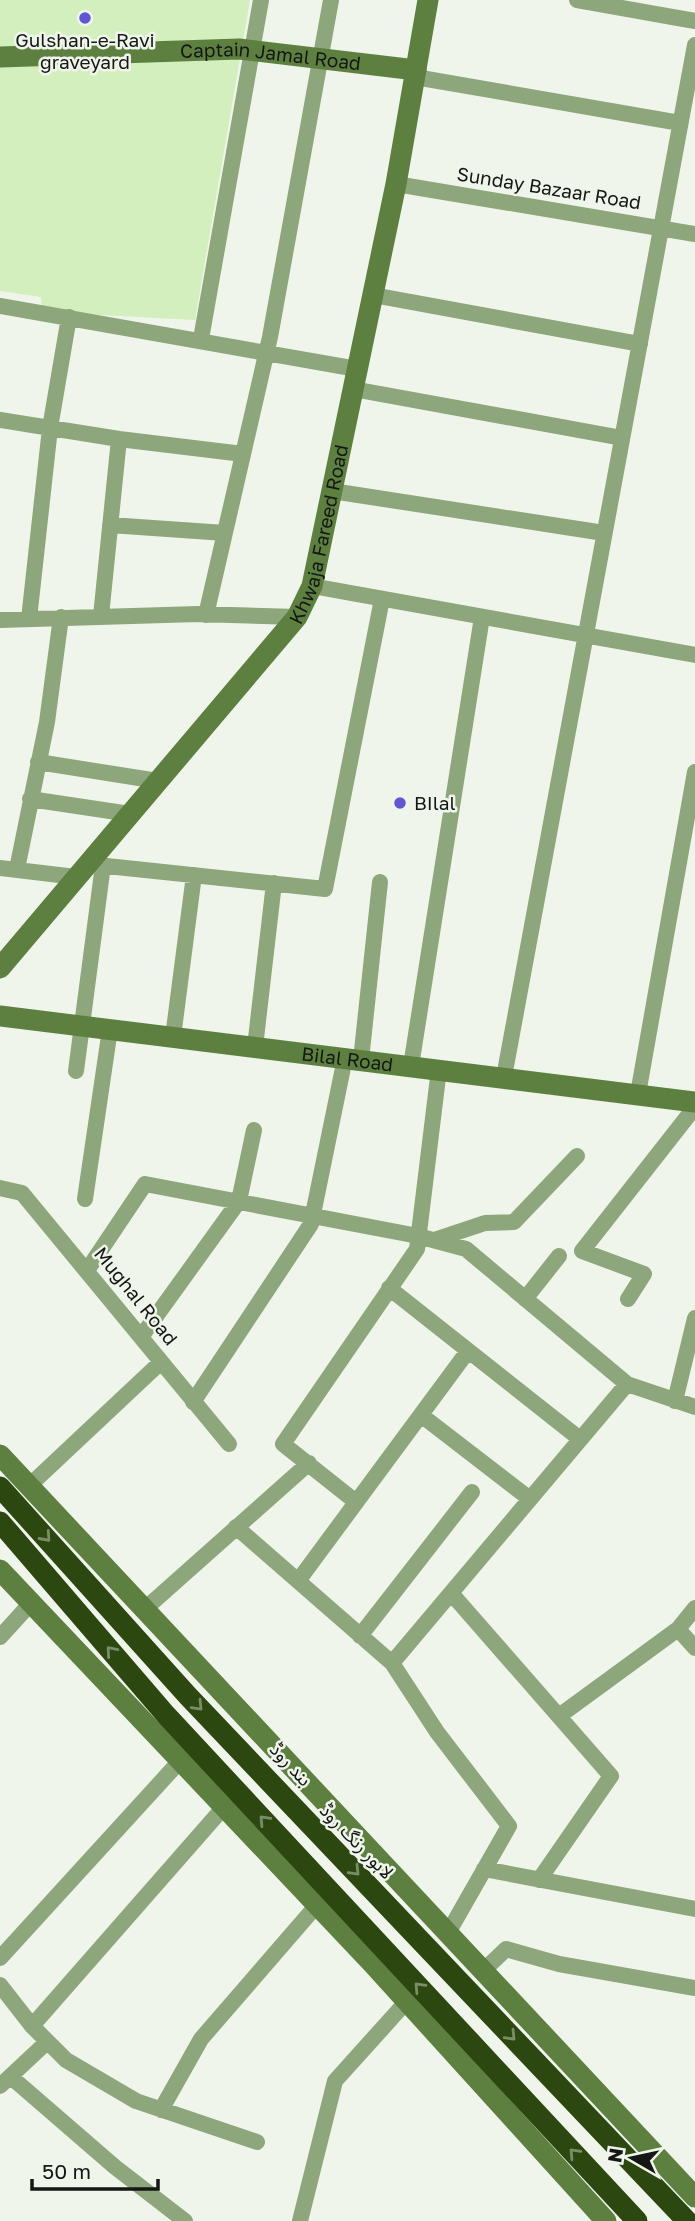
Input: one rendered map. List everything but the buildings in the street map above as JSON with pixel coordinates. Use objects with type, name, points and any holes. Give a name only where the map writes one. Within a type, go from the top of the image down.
[{"type":"highway","name":"لاہور رنگ روڈ","points":[[0,1487],[188,1696],[687,2221]]},
{"type":"highway","points":[[0,1522],[166,1715],[637,2221]]},
{"type":"main road","name":"Khwaja Fareed Road","points":[[0,968],[89,869],[130,814],[297,617],[312,586],[396,184],[428,0]]},
{"type":"main road","name":"Captain Jamal Road","points":[[0,57],[45,53],[253,50],[322,58],[415,74]]},
{"type":"main road","name":"Bilal Road","points":[[0,1016],[504,1077],[695,1104]]},
{"type":"main road","name":"بند روڈ","points":[[0,1455],[695,2197]]},
{"type":"main road","points":[[0,1570],[407,2001],[606,2221]]},
{"type":"street","points":[[201,339],[261,0]]},
{"type":"street","points":[[206,615],[267,351],[331,0]]},
{"type":"street","points":[[577,0],[695,21]]},
{"type":"street","points":[[504,1077],[695,44]]},
{"type":"street","points":[[415,74],[680,123]]},
{"type":"street","name":"Sunday Bazaar Road","points":[[396,184],[695,234]]},
{"type":"street","points":[[373,295],[639,344]]},
{"type":"street","points":[[0,306],[267,351],[355,379],[622,438]]},
{"type":"street","points":[[29,619],[50,428],[69,317]]},
{"type":"street","points":[[0,420],[119,439],[243,454]]},
{"type":"street","points":[[101,616],[119,439]]},
{"type":"street","points":[[332,491],[604,533]]},
{"type":"street","points":[[110,525],[225,533]]},
{"type":"street","points":[[312,586],[695,655]]},
{"type":"street","points":[[0,867],[194,875],[325,889],[382,599]]},
{"type":"street","points":[[0,620],[101,616],[297,617]]},
{"type":"street","points":[[17,869],[38,762],[61,617]]},
{"type":"street","points":[[411,1066],[482,617]]},
{"type":"street","points":[[38,762],[158,781]]},
{"type":"street","points":[[638,1094],[695,772]]},
{"type":"street","points":[[30,799],[130,814]]},
{"type":"street","points":[[76,1071],[89,869]]},
{"type":"street","points":[[173,1037],[194,875]]},
{"type":"street","points":[[193,1402],[311,1224],[353,1059],[380,881]]},
{"type":"street","points":[[255,1047],[274,883]]},
{"type":"street","points":[[85,1199],[110,1029]]},
{"type":"street","points":[[356,1502],[283,1444],[426,1238],[439,1069]]},
{"type":"street","points":[[628,1299],[643,1274],[582,1251],[695,1104]]},
{"type":"street","points":[[141,1336],[239,1201],[254,1130]]},
{"type":"street","points":[[426,1238],[485,1223],[514,1222],[577,1156]]},
{"type":"street","points":[[88,1269],[145,1184],[426,1238],[466,1250],[627,1384],[695,1407]]},
{"type":"street","name":"Mughal Road","points":[[0,1188],[22,1193],[88,1269],[229,1444]]},
{"type":"street","points":[[526,1299],[559,1256]]},
{"type":"street","points":[[390,1289],[580,1439]]},
{"type":"street","points":[[675,1401],[695,1318]]},
{"type":"street","points":[[298,1581],[468,1351]]},
{"type":"street","points":[[29,1486],[161,1362]]},
{"type":"street","points":[[392,1663],[627,1384]]},
{"type":"street","points":[[421,1415],[530,1499]]},
{"type":"street","points":[[146,1608],[309,1463]]},
{"type":"street","points":[[360,1636],[472,1492]]},
{"type":"street","points":[[236,1527],[392,1663],[437,1732],[509,1826],[448,1933]]},
{"type":"street","points":[[451,1593],[611,1776],[539,1880]]},
{"type":"street","points":[[0,1637],[31,1603]]},
{"type":"street","points":[[559,1716],[678,1629],[695,1608]]},
{"type":"street","points":[[678,1629],[695,1648]]},
{"type":"street","points":[[0,1958],[180,1760]]},
{"type":"street","points":[[32,2026],[224,1807]]},
{"type":"street","points":[[484,1869],[695,1909]]},
{"type":"street","points":[[161,2110],[201,2039],[317,1905]]},
{"type":"street","points":[[483,1971],[506,1948],[559,1964],[695,1988]]},
{"type":"street","points":[[0,1985],[32,2026],[66,2060],[136,2101],[257,2142]]},
{"type":"street","points":[[300,2221],[335,2081],[407,2001]]},
{"type":"street","points":[[47,2042],[6,2082],[185,2221]]},
{"type":"green space","points":[[0,0],[250,0],[195,320],[42,312],[41,297],[0,291]]},
{"type":"place","name":"Gulshan-e-Ravi graveyard","points":[[85,18]]},
{"type":"place","name":"BIlal","points":[[400,803]]}]
